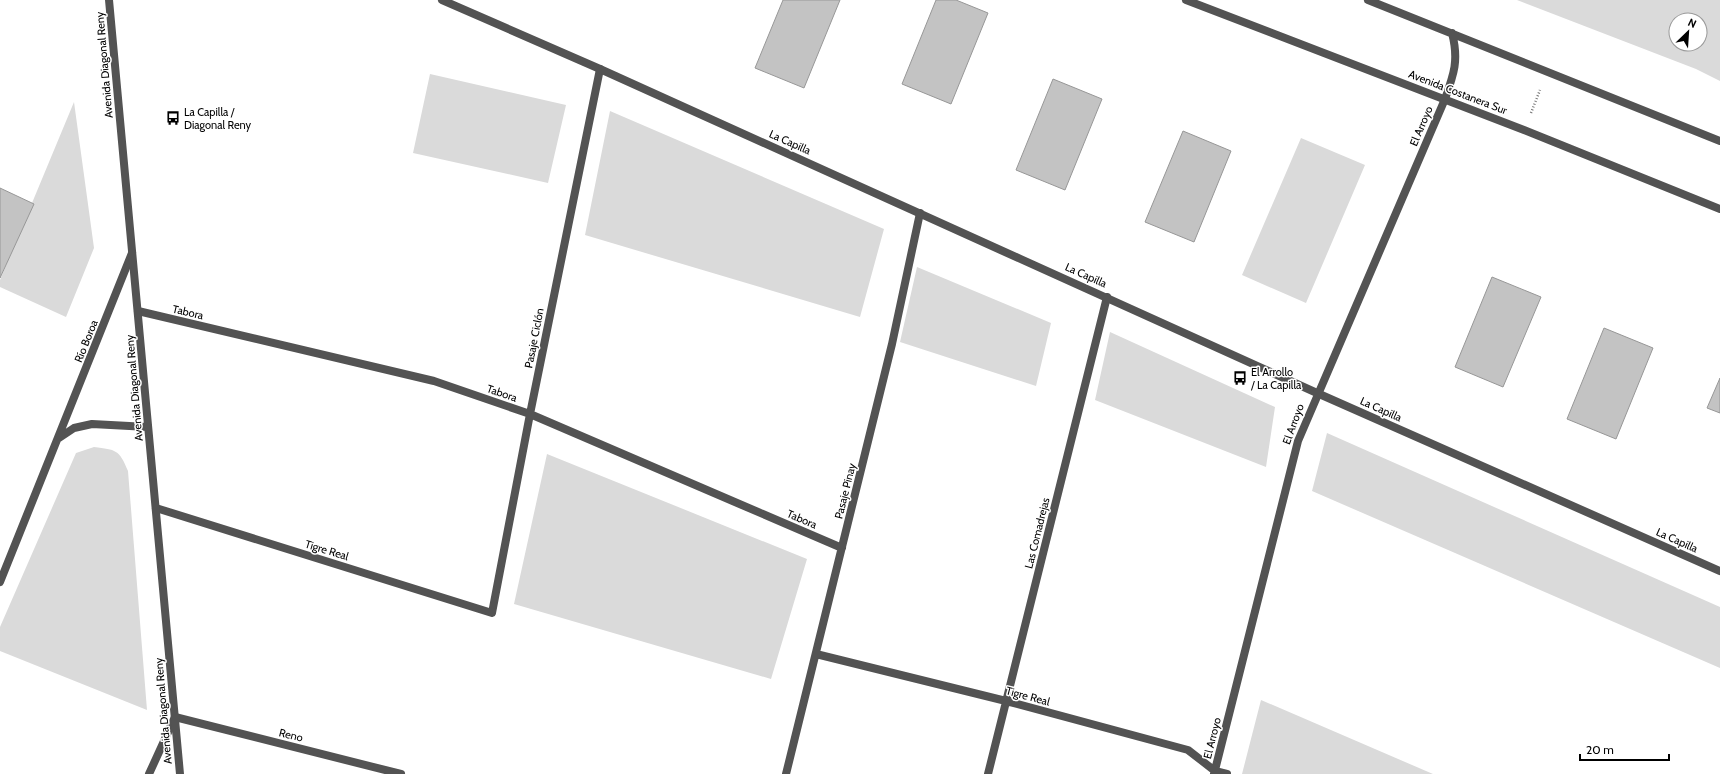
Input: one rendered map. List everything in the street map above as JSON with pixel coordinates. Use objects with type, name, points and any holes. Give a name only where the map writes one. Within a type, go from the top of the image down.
[{"type":"street","name":"Avenida Diagonal Reny","points":[[109,0],[180,774]]},
{"type":"street","name":"La Capilla","points":[[442,0],[600,69],[1317,393],[1720,571]]},
{"type":"street","name":"Avenida Costanera Sur","points":[[1186,0],[1445,99],[1720,209]]},
{"type":"street","points":[[1368,0],[1720,141]]},
{"type":"street","name":"El Arroyo","points":[[1214,772],[1298,441],[1317,393],[1445,99],[1455,70],[1456,52],[1452,33]]},
{"type":"street","name":"Pasaje Ciclón","points":[[492,613],[530,414],[600,69]]},
{"type":"street","name":"Pasaje Pinay","points":[[786,774],[892,344],[920,213]]},
{"type":"street","name":"Río Boroa","points":[[0,582],[133,252]]},
{"type":"street","name":"Las Comadrejas","points":[[988,774],[1107,297]]},
{"type":"street","name":"Tabora","points":[[138,311],[434,381],[530,414],[842,548]]},
{"type":"street","points":[[59,438],[74,428],[92,424],[148,427]]},
{"type":"street","name":"Tigre Real","points":[[156,508],[492,613]]},
{"type":"street","name":"Tigre Real","points":[[816,654],[1006,701],[1188,750],[1214,772],[1227,774]]},
{"type":"street","points":[[149,774],[175,717]]},
{"type":"street","name":"Reno","points":[[175,717],[402,774]]},
{"type":"path","points":[[1524,130],[1547,72]]},
{"type":"shaded area","points":[[1517,0],[1720,0],[1720,81],[1696,69]]},
{"type":"shaded area","points":[[430,74],[566,105],[548,183],[413,153]]},
{"type":"shaded area","points":[[74,102],[94,248],[66,317],[0,287],[0,280]]},
{"type":"shaded area","points":[[610,111],[884,229],[860,317],[585,235]]},
{"type":"shaded area","points":[[1301,138],[1365,165],[1306,303],[1242,275]]},
{"type":"shaded area","points":[[917,267],[1051,323],[1036,386],[900,342]]},
{"type":"shaded area","points":[[1110,332],[1275,407],[1266,467],[1095,400]]},
{"type":"shaded area","points":[[1327,433],[1720,607],[1720,668],[1312,491]]},
{"type":"shaded area","points":[[94,447],[116,452],[122,458],[128,471],[147,710],[0,651],[0,627],[76,453]]},
{"type":"shaded area","points":[[547,454],[807,559],[771,679],[514,604]]},
{"type":"shaded area","points":[[1261,700],[1433,774],[1242,774]]},
{"type":"building","points":[[783,0],[840,0],[804,88],[755,68]]},
{"type":"building","points":[[936,0],[956,0],[988,13],[951,104],[902,84]]},
{"type":"building","points":[[1053,79],[1102,99],[1065,190],[1016,170]]},
{"type":"building","points":[[1183,131],[1231,151],[1194,242],[1145,222]]},
{"type":"building","points":[[0,188],[34,204],[0,278]]},
{"type":"building","points":[[1492,277],[1541,297],[1503,387],[1455,367]]},
{"type":"building","points":[[1604,328],[1653,348],[1616,439],[1567,419]]},
{"type":"building","points":[[1720,378],[1720,413],[1707,408]]},
{"type":"place","name":"La Capilla / Diagonal Reny","points":[[173,118]]},
{"type":"place","name":"El Arrollo / La Capilla","points":[[1240,378]]}]
